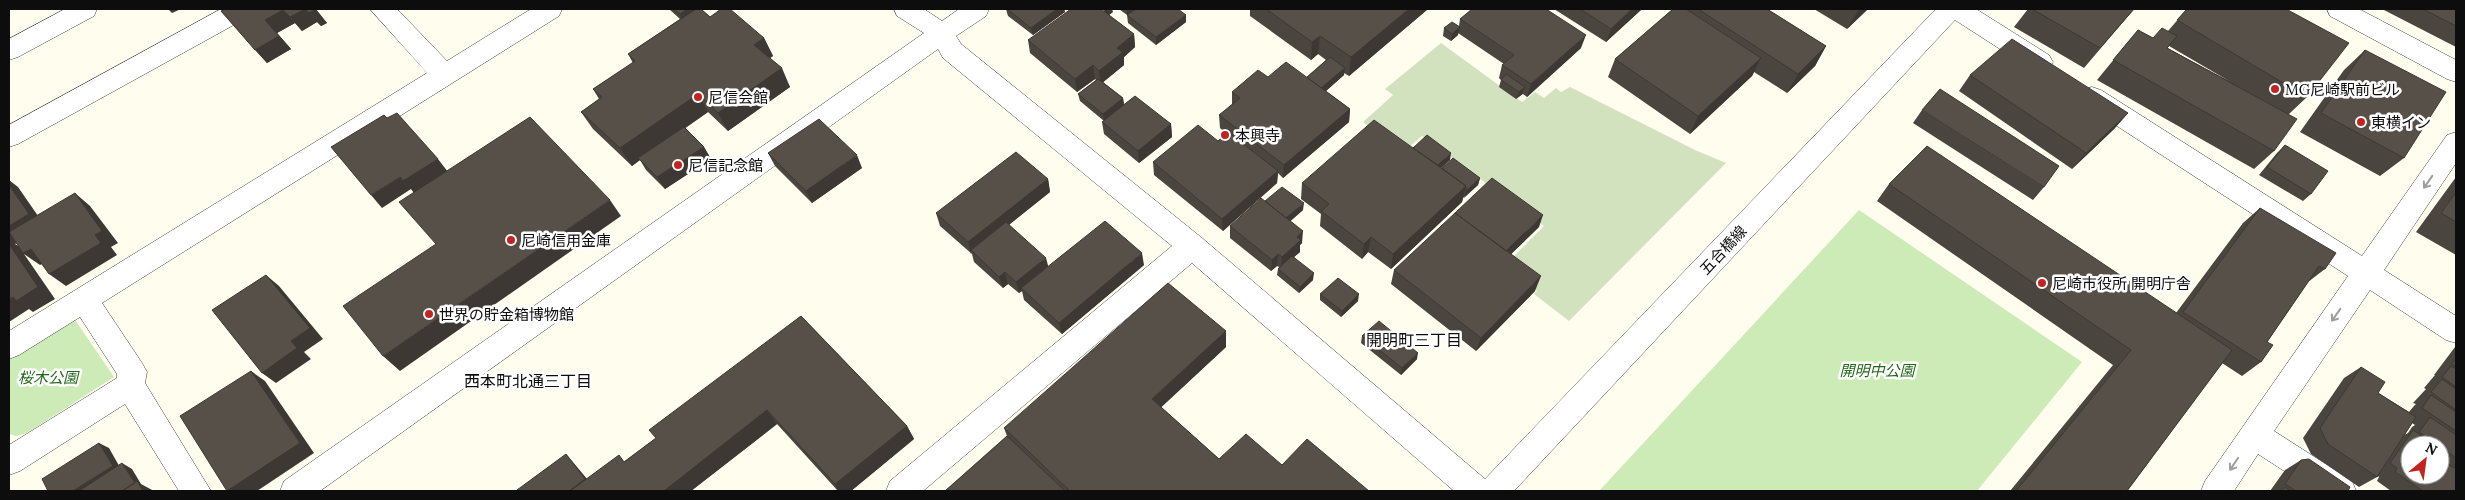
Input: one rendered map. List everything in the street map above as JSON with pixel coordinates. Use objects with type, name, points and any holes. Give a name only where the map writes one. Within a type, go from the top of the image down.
[{"type":"street","points":[[9,50],[85,9]]},
{"type":"street","points":[[9,138],[241,9]]},
{"type":"street","points":[[382,9],[444,74]]},
{"type":"street","points":[[9,346],[550,9]]},
{"type":"street","points":[[906,9],[942,33],[952,51],[1192,246],[1476,491]]},
{"type":"street","points":[[295,491],[978,9]]},
{"type":"street","name":"五合橋線","points":[[1494,491],[1951,9]]},
{"type":"street","points":[[1957,9],[2456,330]]},
{"type":"street","points":[[2339,9],[2456,72]]},
{"type":"street","points":[[2216,491],[2456,142]]},
{"type":"street","points":[[902,491],[1192,246]]},
{"type":"street","points":[[84,300],[132,372],[130,385],[196,491]]},
{"type":"street","points":[[9,461],[130,385]]},
{"type":"street","points":[[2254,435],[2340,491]]},
{"type":"green space","points":[[1441,43],[1522,102],[1535,92],[1544,98],[1556,88],[1561,92],[1570,87],[1695,150],[1726,163],[1569,321],[1534,294],[1537,291],[1504,266],[1544,226],[1422,136],[1402,153],[1363,122],[1393,95],[1385,89]]},
{"type":"green space","name":"開明中公園","points":[[1859,210],[2082,362],[1977,491],[1599,491]]},
{"type":"green space","name":"桜木公園","points":[[75,320],[114,377],[27,433],[16,436],[9,434],[9,358]]},
{"type":"building","points":[[226,9],[305,9],[290,17],[283,10],[265,20],[279,36],[255,50],[221,11]]},
{"type":"building","points":[[305,9],[316,9],[309,13]]},
{"type":"building","points":[[674,9],[688,9],[680,14]]},
{"type":"building","name":"尼信会館","points":[[696,9],[701,9],[710,17],[721,9],[730,9],[764,38],[754,45],[782,68],[718,113],[698,94],[620,148],[581,112],[602,97],[593,89],[635,61],[628,54]]},
{"type":"building","points":[[1007,9],[1057,9],[1031,28]]},
{"type":"building","points":[[1071,9],[1101,9],[1134,34],[1117,48],[1123,52],[1099,71],[1093,65],[1075,79],[1028,40]]},
{"type":"building","points":[[1136,9],[1178,9],[1186,15],[1156,37],[1127,15]]},
{"type":"building","points":[[1266,9],[1409,9],[1351,57],[1320,36],[1312,42]]},
{"type":"building","points":[[1472,9],[1546,9],[1586,35],[1531,84],[1502,65],[1514,55],[1460,19]]},
{"type":"building","points":[[1580,9],[1632,9],[1611,29]]},
{"type":"building","points":[[1673,9],[1686,9],[1761,58],[1698,116],[1615,59]]},
{"type":"building","points":[[1698,9],[1767,9],[1826,46],[1798,74]]},
{"type":"building","points":[[2032,9],[2134,9],[2100,48]]},
{"type":"building","points":[[2187,9],[2286,9],[2349,43],[2307,97],[2177,20]]},
{"type":"building","points":[[2423,9],[2456,9],[2456,26]]},
{"type":"building","points":[[1452,22],[1460,27],[1452,34],[1444,28]]},
{"type":"building","points":[[2162,28],[2177,36],[2167,48],[2297,119],[2274,151],[2113,60],[2138,30],[2153,38]]},
{"type":"building","points":[[2012,39],[2128,113],[2086,153],[1970,75]]},
{"type":"building","points":[[2365,50],[2446,92],[2404,158],[2321,113]]},
{"type":"building","points":[[1330,57],[1345,68],[1321,88],[1307,77]]},
{"type":"building","points":[[1286,62],[1350,109],[1284,165],[1219,115],[1240,98],[1232,92],[1258,70],[1268,77]]},
{"type":"building","points":[[1506,74],[1525,87],[1519,92],[1501,80]]},
{"type":"building","points":[[1098,79],[1123,98],[1103,114],[1078,94]]},
{"type":"building","points":[[1940,89],[2059,166],[2044,187],[1922,110]]},
{"type":"building","points":[[1135,96],[1171,124],[1138,151],[1102,122]]},
{"type":"building","points":[[397,113],[438,159],[403,181],[400,177],[371,195],[331,147],[384,115],[387,118]]},
{"type":"building","name":"尼崎信用金庫","points":[[530,117],[610,200],[383,356],[343,306],[436,244],[399,202]]},
{"type":"building","points":[[819,119],[857,155],[806,191],[768,153]]},
{"type":"building","points":[[1374,120],[1466,186],[1393,254],[1371,237],[1364,244],[1321,211],[1329,204],[1302,183]]},
{"type":"building","points":[[1198,125],[1218,141],[1228,132],[1278,171],[1222,219],[1153,162]]},
{"type":"building","points":[[684,127],[704,147],[657,177],[638,158]]},
{"type":"building","points":[[1427,135],[1451,153],[1438,165],[1413,148]]},
{"type":"building","points":[[2285,145],[2328,171],[2311,194],[2267,167]]},
{"type":"building","name":"尼崎市役所 開明庁舎","points":[[1927,146],[2232,350],[2127,491],[2016,491],[2131,350],[1889,184]]},
{"type":"building","points":[[1016,152],[1048,179],[968,242],[936,213]]},
{"type":"building","points":[[1453,158],[1480,178],[1466,191],[1466,186],[1442,168]]},
{"type":"building","points":[[1492,178],[1543,215],[1506,251],[1455,213]]},
{"type":"building","points":[[9,185],[29,214],[9,226]]},
{"type":"building","points":[[1282,187],[1304,203],[1286,218],[1265,201]]},
{"type":"building","points":[[2456,192],[2456,222],[2441,213]]},
{"type":"building","points":[[75,193],[102,231],[95,235],[101,243],[49,274],[31,249],[23,253],[9,232]]},
{"type":"building","points":[[1261,198],[1303,231],[1297,237],[1301,240],[1282,257],[1278,254],[1272,260],[1230,226]]},
{"type":"building","points":[[2260,208],[2336,253],[2325,269],[2319,266],[2267,342],[2273,345],[2261,362],[2183,312]]},
{"type":"building","points":[[1455,213],[1541,276],[1481,338],[1394,270]]},
{"type":"building","points":[[1105,221],[1142,253],[1059,323],[1021,288]]},
{"type":"building","points":[[1006,222],[1046,258],[1016,282],[1005,272],[999,277],[971,250]]},
{"type":"building","points":[[9,244],[38,287],[16,301],[13,297],[9,300]]},
{"type":"building","points":[[1292,256],[1314,273],[1300,287],[1278,269]]},
{"type":"building","points":[[266,275],[310,328],[291,341],[297,348],[262,373],[212,310]]},
{"type":"building","points":[[1338,278],[1359,294],[1342,311],[1320,294]]},
{"type":"building","points":[[1168,283],[1226,331],[1152,399],[1219,459],[1246,434],[1282,465],[1307,439],[1369,491],[1070,491],[1004,428]]},
{"type":"building","points":[[801,316],[907,426],[835,484],[767,410],[664,491],[570,491],[619,455],[624,462],[656,438],[649,430]]},
{"type":"building","points":[[1379,321],[1418,353],[1402,368],[1362,336]]},
{"type":"building","points":[[2456,358],[2456,367],[2452,364]]},
{"type":"building","points":[[2451,366],[2456,369],[2456,387],[2442,377]]},
{"type":"building","points":[[2361,367],[2385,382],[2378,393],[2416,417],[2404,435],[2400,435],[2400,442],[2377,477],[2328,444],[2320,428]]},
{"type":"building","points":[[251,371],[300,443],[227,491],[180,416]]},
{"type":"building","points":[[2442,379],[2456,389],[2456,410],[2431,392]]},
{"type":"building","points":[[2431,395],[2456,412],[2456,431],[2422,408]]},
{"type":"building","points":[[2430,417],[2456,435],[2456,458],[2450,454],[2450,435],[2423,435],[2419,432]]},
{"type":"building","points":[[2413,430],[2420,435],[2410,435]]},
{"type":"building","points":[[1007,436],[1065,491],[945,491]]},
{"type":"building","points":[[99,443],[113,466],[73,491],[48,491],[42,479]]},
{"type":"building","points":[[2400,449],[2400,475],[2395,472],[2397,468],[2390,463]]},
{"type":"building","points":[[566,454],[585,479],[569,491],[517,490]]},
{"type":"building","points":[[2309,459],[2350,487],[2348,491],[2296,491],[2285,484],[2301,460]]},
{"type":"building","points":[[122,463],[135,483],[122,491],[79,491]]},
{"type":"building","points":[[2456,464],[2456,491],[2423,491],[2414,485],[2450,485],[2450,465],[2454,468]]},
{"type":"building","points":[[137,481],[143,491],[122,491]]},
{"type":"building","points":[[2285,487],[2290,491],[2282,491]]},
{"type":"place","name":"MG尼崎駅前ビル","points":[[2275,89]]},
{"type":"place","name":"尼信会館","points":[[698,97]]},
{"type":"place","name":"東横イン","points":[[2361,122]]},
{"type":"place","name":"本興寺","points":[[1225,135]]},
{"type":"place","name":"尼信記念館","points":[[678,165]]},
{"type":"place","name":"尼崎信用金庫","points":[[511,240]]},
{"type":"place","name":"尼崎市役所 開明庁舎","points":[[2042,283]]},
{"type":"place","name":"世界の貯金箱博物館","points":[[429,314]]},
{"type":"district","name":"開明町三丁目","points":[[1414,340]]},
{"type":"district","name":"西本町北通三丁目","points":[[528,381]]}]
